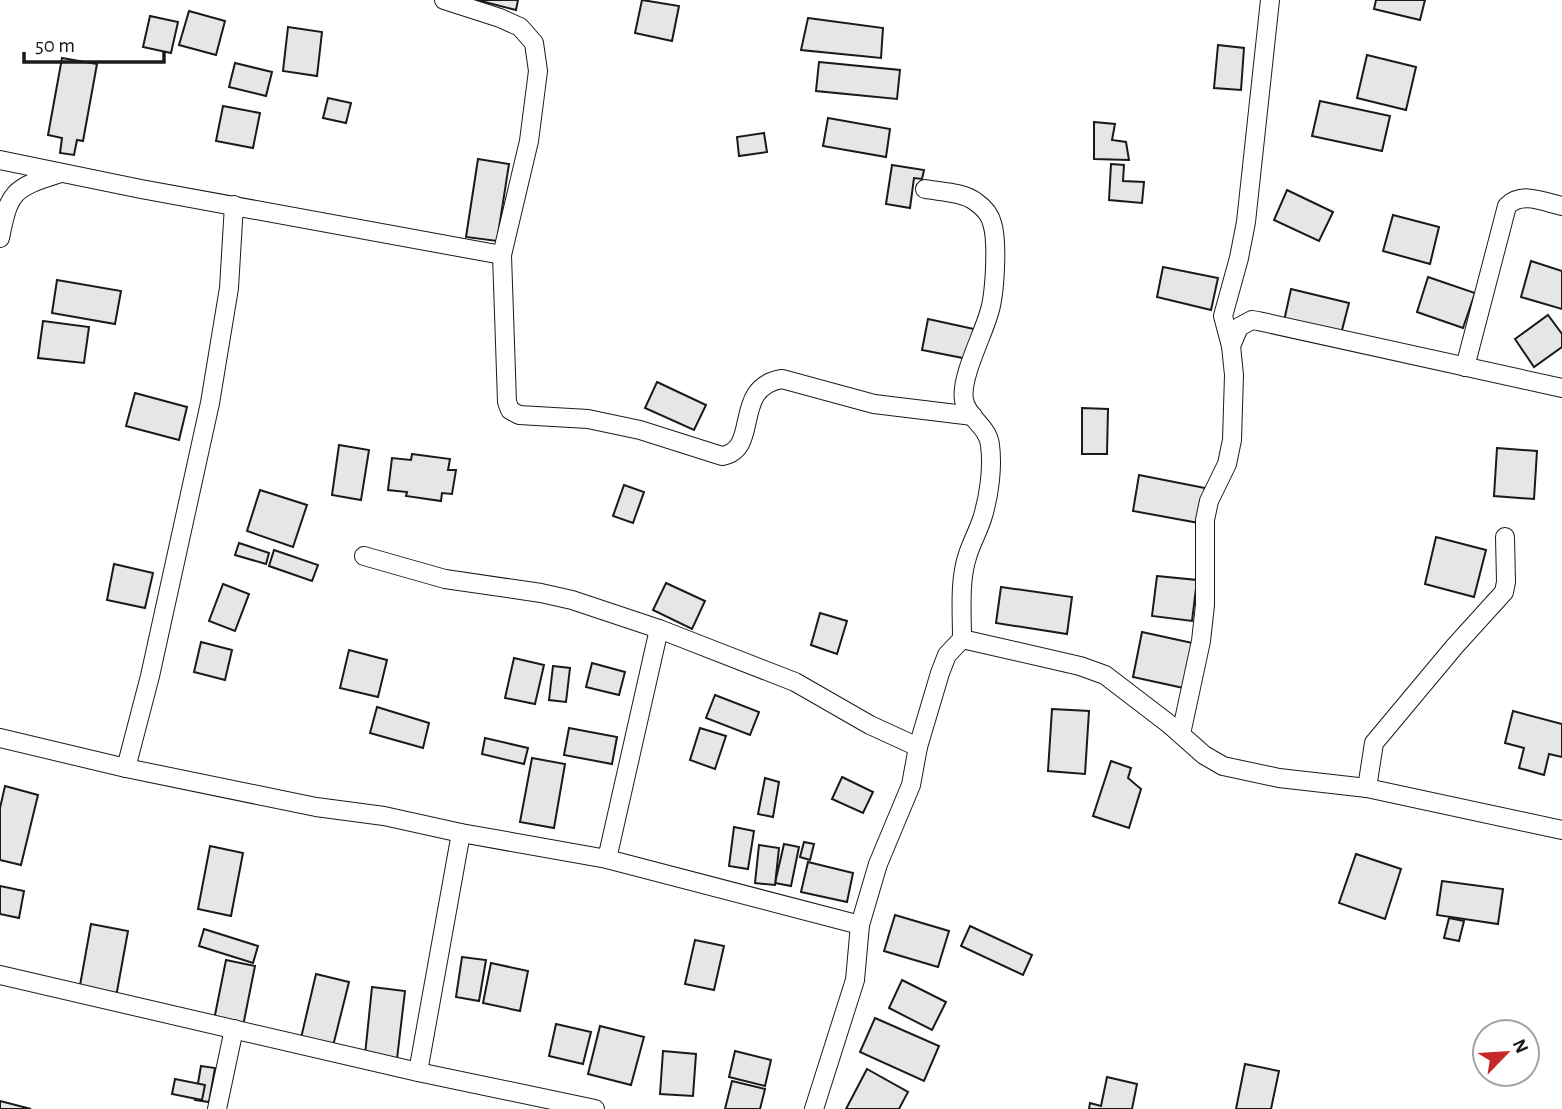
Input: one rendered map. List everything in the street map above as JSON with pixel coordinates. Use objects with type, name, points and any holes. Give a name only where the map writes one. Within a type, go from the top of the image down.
[{"type":"street","points":[[444,0],[520,27],[534,43],[538,71],[529,141],[502,255],[507,402],[510,410],[519,415],[588,419],[640,430],[722,456],[731,455],[738,449],[755,393],[771,381],[782,379],[874,404],[973,416]]},
{"type":"street","points":[[1181,734],[1205,605],[1207,510],[1227,464],[1232,440],[1234,375],[1231,346],[1223,316],[1246,222],[1270,0]]},
{"type":"street","points":[[0,160],[502,255]]},
{"type":"street","points":[[0,238],[12,196],[28,183],[61,173]]},
{"type":"street","points":[[814,1109],[855,980],[860,925],[878,864],[911,785],[918,747],[947,655],[962,639],[963,577],[968,554],[985,507],[990,466],[990,443],[984,428],[973,416],[964,399],[970,366],[992,299],[995,261],[993,225],[984,208],[966,196],[925,189]]},
{"type":"street","points":[[1465,367],[1507,206],[1513,200],[1523,197],[1562,206]]},
{"type":"street","points":[[126,768],[150,676],[210,403],[229,288],[234,205]]},
{"type":"street","points":[[1231,346],[1239,327],[1252,320],[1562,388]]},
{"type":"street","points":[[1367,788],[1374,743],[1504,592],[1504,537]]},
{"type":"street","points":[[364,556],[444,579],[572,600],[659,629],[795,682],[918,747]]},
{"type":"street","points":[[607,859],[659,629]]},
{"type":"street","points":[[962,639],[1080,666],[1105,675],[1129,691],[1204,755],[1223,766],[1279,778],[1367,788],[1562,830]]},
{"type":"street","points":[[0,738],[126,768],[316,807],[384,816],[461,833],[607,859],[860,925]]},
{"type":"street","points":[[418,1072],[461,833]]},
{"type":"street","points":[[0,975],[418,1072],[595,1109]]},
{"type":"street","points":[[217,1109],[234,1029]]},
{"type":"building","points":[[477,0],[518,0],[516,10]]},
{"type":"building","points":[[642,0],[679,6],[672,41],[635,33]]},
{"type":"building","points":[[1376,0],[1425,0],[1420,20],[1374,9]]},
{"type":"building","points":[[189,11],[225,21],[216,55],[179,45]]},
{"type":"building","points":[[150,16],[178,22],[171,53],[143,47]]},
{"type":"building","points":[[808,18],[883,28],[881,58],[801,50]]},
{"type":"building","points":[[288,27],[322,32],[317,76],[283,71]]},
{"type":"building","points":[[1218,45],[1244,48],[1241,90],[1214,88]]},
{"type":"building","points":[[1367,55],[1416,67],[1406,110],[1357,98]]},
{"type":"building","points":[[62,58],[97,64],[83,141],[77,140],[74,155],[60,153],[62,138],[48,135]]},
{"type":"building","points":[[819,62],[900,70],[897,99],[816,91]]},
{"type":"building","points":[[235,63],[272,72],[266,96],[229,87]]},
{"type":"building","points":[[328,98],[351,103],[346,123],[323,118]]},
{"type":"building","points":[[1320,101],[1390,116],[1382,151],[1312,136]]},
{"type":"building","points":[[223,106],[260,113],[253,148],[216,141]]},
{"type":"building","points":[[828,118],[890,129],[886,157],[823,146]]},
{"type":"building","points":[[1094,122],[1115,124],[1112,140],[1126,142],[1129,160],[1094,159]]},
{"type":"building","points":[[764,133],[767,152],[739,156],[737,137]]},
{"type":"building","points":[[478,159],[509,164],[497,241],[466,237]]},
{"type":"building","points":[[1111,164],[1124,165],[1123,181],[1144,182],[1142,203],[1109,200]]},
{"type":"building","points":[[892,165],[924,170],[922,179],[914,178],[910,208],[886,204]]},
{"type":"building","points":[[1287,190],[1333,212],[1319,241],[1274,220]]},
{"type":"building","points":[[1393,215],[1439,227],[1430,264],[1383,251]]},
{"type":"building","points":[[1531,261],[1562,271],[1562,309],[1521,297]]},
{"type":"building","points":[[1163,267],[1218,278],[1211,310],[1157,297]]},
{"type":"building","points":[[1428,277],[1475,293],[1463,328],[1417,312]]},
{"type":"building","points":[[57,280],[121,291],[115,324],[52,313]]},
{"type":"building","points":[[1291,289],[1349,303],[1341,334],[1284,321]]},
{"type":"building","points":[[1548,315],[1562,334],[1562,347],[1534,367],[1515,339]]},
{"type":"building","points":[[928,319],[974,329],[968,359],[922,350]]},
{"type":"building","points":[[43,321],[89,327],[84,363],[38,358]]},
{"type":"building","points":[[657,382],[706,405],[694,430],[645,408]]},
{"type":"building","points":[[135,393],[187,407],[179,440],[126,426]]},
{"type":"building","points":[[1082,408],[1108,409],[1107,454],[1082,454]]},
{"type":"building","points":[[339,445],[369,450],[361,500],[332,495]]},
{"type":"building","points":[[1497,448],[1537,451],[1534,499],[1494,496]]},
{"type":"building","points":[[412,454],[450,459],[448,470],[456,470],[452,494],[442,493],[441,501],[406,496],[407,492],[388,490],[392,458],[411,460]]},
{"type":"building","points":[[1139,475],[1205,488],[1199,523],[1133,511]]},
{"type":"building","points":[[624,485],[644,492],[633,523],[613,516]]},
{"type":"building","points":[[260,490],[307,505],[293,547],[247,531]]},
{"type":"building","points":[[1436,537],[1486,550],[1474,597],[1425,584]]},
{"type":"building","points":[[239,543],[269,553],[266,564],[235,555]]},
{"type":"building","points":[[274,550],[318,565],[312,581],[269,566]]},
{"type":"building","points":[[114,564],[153,573],[145,608],[107,600]]},
{"type":"building","points":[[1157,576],[1197,580],[1192,621],[1152,616]]},
{"type":"building","points":[[666,583],[705,601],[692,629],[653,610]]},
{"type":"building","points":[[223,584],[249,594],[235,631],[209,621]]},
{"type":"building","points":[[1001,587],[1072,597],[1067,634],[996,623]]},
{"type":"building","points":[[820,613],[847,621],[837,654],[811,645]]},
{"type":"building","points":[[1142,632],[1197,644],[1188,689],[1133,677]]},
{"type":"building","points":[[201,642],[232,650],[225,680],[194,672]]},
{"type":"building","points":[[349,650],[387,660],[378,697],[340,688]]},
{"type":"building","points":[[514,658],[544,665],[535,704],[505,698]]},
{"type":"building","points":[[592,663],[625,672],[619,695],[586,687]]},
{"type":"building","points":[[553,666],[570,668],[566,702],[549,700]]},
{"type":"building","points":[[715,695],[759,712],[750,735],[706,718]]},
{"type":"building","points":[[377,707],[429,723],[423,748],[370,733]]},
{"type":"building","points":[[1052,709],[1089,711],[1085,774],[1048,771]]},
{"type":"building","points":[[1513,711],[1562,724],[1562,757],[1549,754],[1544,775],[1519,768],[1524,748],[1505,743]]},
{"type":"building","points":[[569,728],[617,737],[612,764],[564,755]]},
{"type":"building","points":[[700,728],[726,736],[715,769],[690,760]]},
{"type":"building","points":[[485,738],[528,748],[524,764],[482,754]]},
{"type":"building","points":[[532,758],[565,764],[554,828],[520,822]]},
{"type":"building","points":[[1111,761],[1131,768],[1128,778],[1141,789],[1129,828],[1093,816]]},
{"type":"building","points":[[842,777],[873,792],[863,813],[832,799]]},
{"type":"building","points":[[765,778],[779,782],[773,817],[758,814]]},
{"type":"building","points":[[5,786],[38,795],[21,865],[0,860],[0,808]]},
{"type":"building","points":[[734,827],[754,831],[748,869],[729,866]]},
{"type":"building","points":[[804,842],[814,844],[810,860],[800,857]]},
{"type":"building","points":[[784,844],[799,847],[791,886],[775,883]]},
{"type":"building","points":[[759,845],[779,848],[775,885],[755,883]]},
{"type":"building","points":[[210,846],[243,853],[231,916],[198,909]]},
{"type":"building","points":[[1356,854],[1401,869],[1385,919],[1339,903]]},
{"type":"building","points":[[808,862],[853,873],[847,902],[801,892]]},
{"type":"building","points":[[1442,881],[1503,889],[1498,924],[1437,915]]},
{"type":"building","points":[[0,886],[24,891],[19,918],[0,914]]},
{"type":"building","points":[[895,915],[949,931],[938,967],[884,951]]},
{"type":"building","points":[[1449,918],[1464,921],[1459,941],[1444,938]]},
{"type":"building","points":[[91,924],[128,931],[116,997],[79,991]]},
{"type":"building","points":[[970,926],[1032,955],[1023,975],[961,946]]},
{"type":"building","points":[[204,929],[258,946],[253,963],[199,946]]},
{"type":"building","points":[[695,940],[724,946],[714,990],[685,984]]},
{"type":"building","points":[[462,957],[486,960],[479,1001],[456,997]]},
{"type":"building","points":[[226,960],[255,966],[243,1026],[214,1020]]},
{"type":"building","points":[[491,963],[528,971],[520,1011],[483,1003]]},
{"type":"building","points":[[316,974],[349,982],[333,1046],[301,1038]]},
{"type":"building","points":[[902,980],[946,1002],[932,1030],[889,1008]]},
{"type":"building","points":[[372,987],[405,991],[397,1059],[365,1055]]},
{"type":"building","points":[[875,1018],[939,1046],[924,1081],[860,1052]]},
{"type":"building","points":[[556,1024],[591,1032],[583,1064],[549,1056]]},
{"type":"building","points":[[600,1026],[644,1037],[631,1085],[588,1074]]},
{"type":"building","points":[[663,1051],[696,1054],[693,1096],[660,1094]]},
{"type":"building","points":[[735,1051],[771,1060],[765,1086],[729,1077]]},
{"type":"building","points":[[1245,1064],[1279,1071],[1271,1109],[1236,1109]]},
{"type":"building","points":[[201,1066],[215,1068],[209,1102],[195,1100]]},
{"type":"building","points":[[867,1069],[908,1092],[899,1109],[846,1109]]},
{"type":"building","points":[[1107,1077],[1137,1084],[1132,1109],[1089,1109],[1090,1103],[1101,1106]]},
{"type":"building","points":[[175,1079],[205,1085],[202,1100],[172,1094]]},
{"type":"building","points":[[732,1081],[765,1089],[760,1109],[725,1109]]},
{"type":"building","points":[[0,1101],[31,1109],[0,1109]]}]
